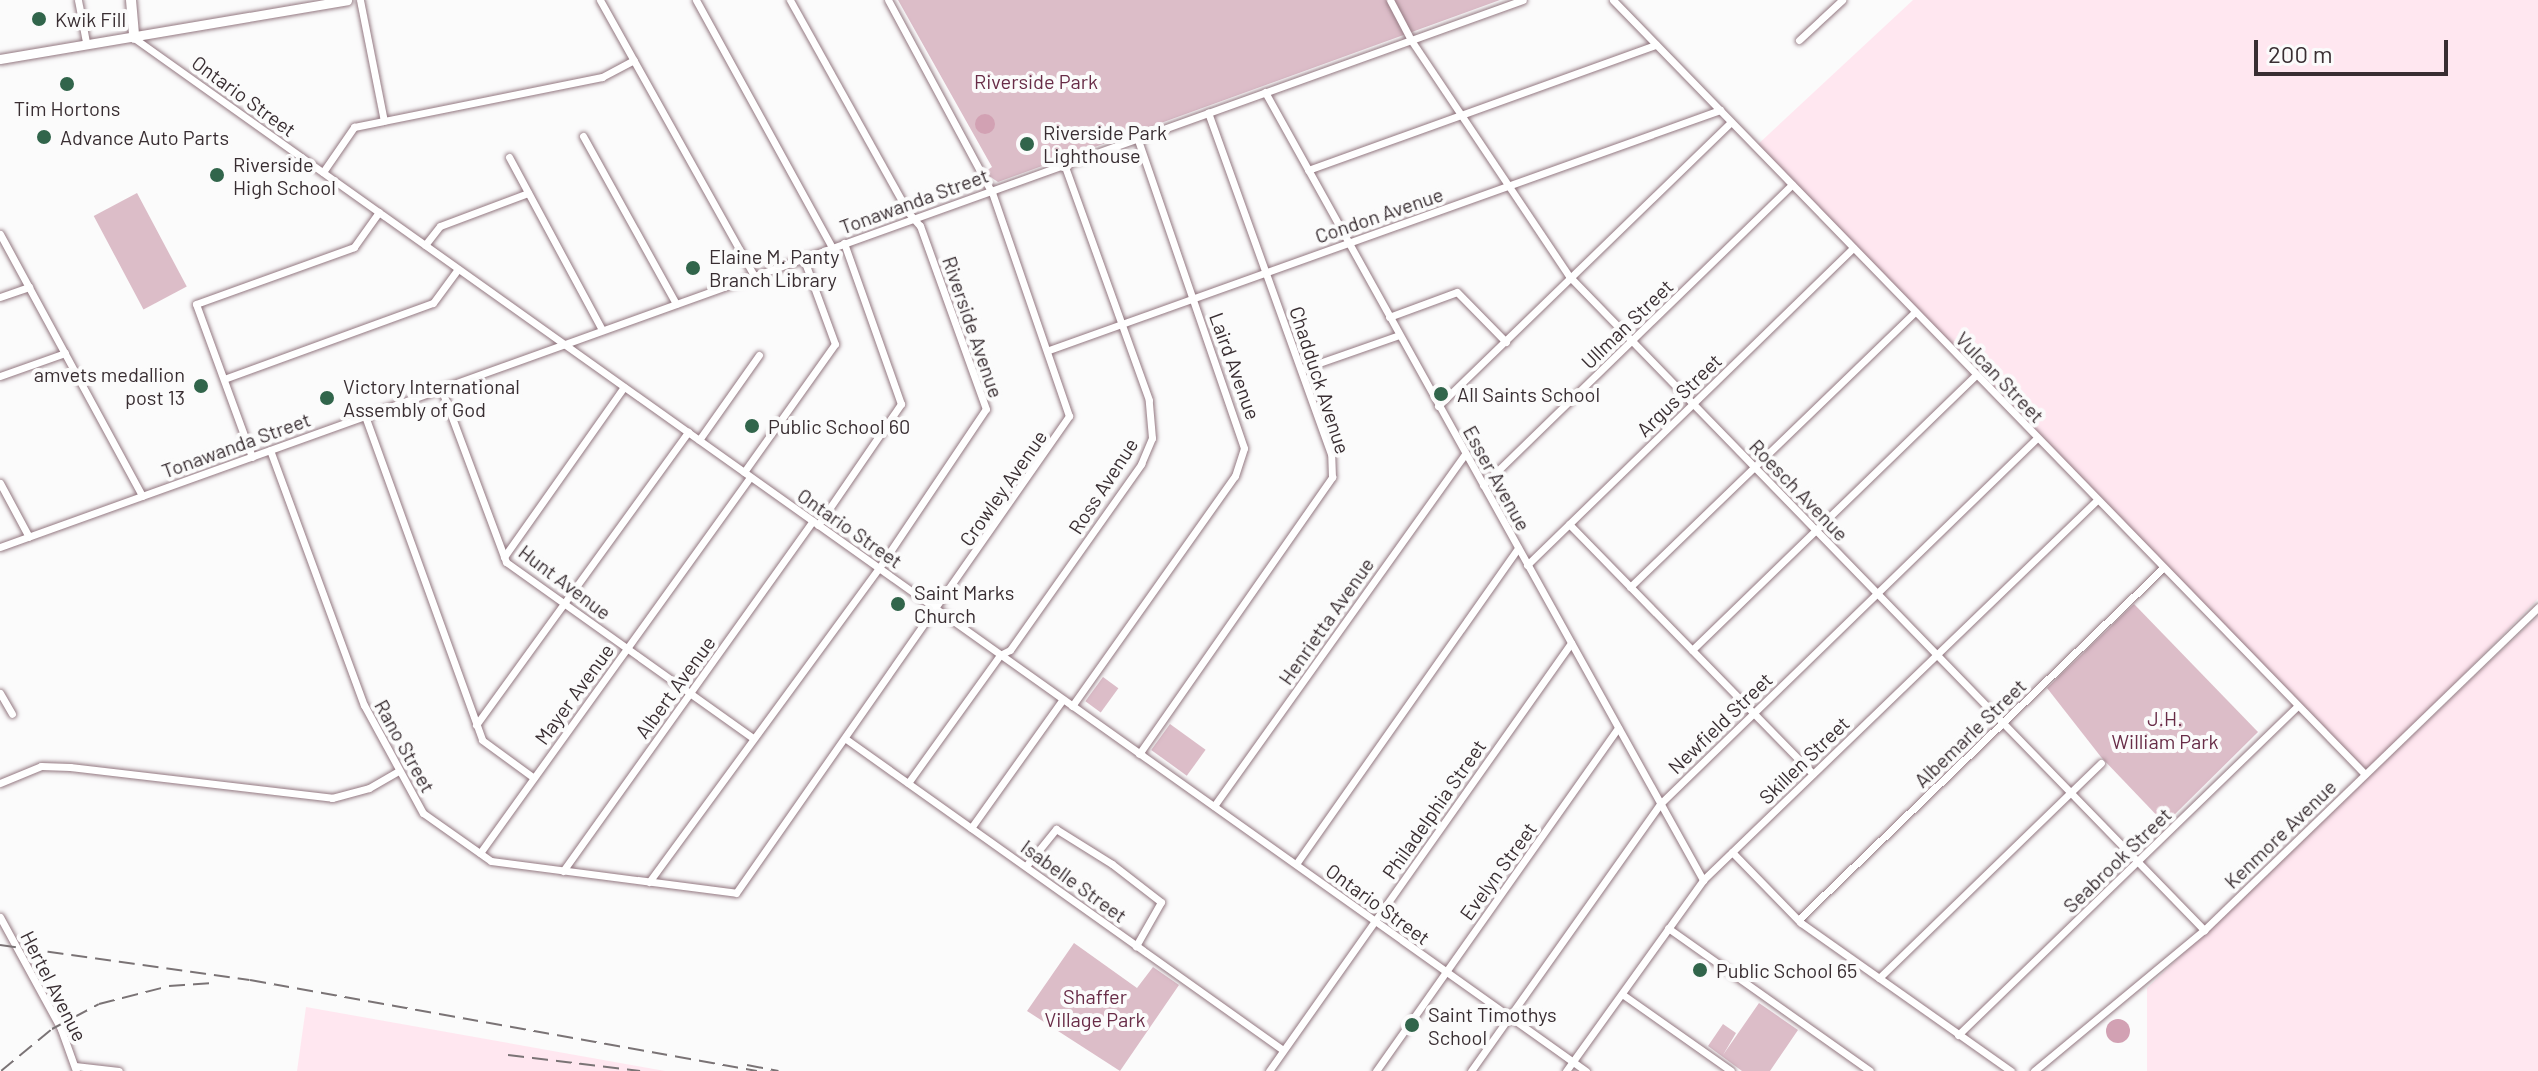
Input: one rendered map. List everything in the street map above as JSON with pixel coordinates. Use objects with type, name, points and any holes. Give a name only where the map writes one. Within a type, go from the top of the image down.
[{"type":"highway","points":[[131,0],[134,38]]},
{"type":"main road","points":[[0,59],[347,0]]},
{"type":"street","points":[[78,0],[86,42]]},
{"type":"street","points":[[360,0],[384,121]]},
{"type":"street","points":[[600,0],[754,276]]},
{"type":"street","points":[[696,0],[832,247]]},
{"type":"street","name":"Riverside Avenue","points":[[649,882],[877,567],[986,409],[914,219],[790,0]]},
{"type":"street","name":"Crowley Avenue","points":[[715,890],[736,893],[1065,427],[1068,401],[991,190],[888,0]]},
{"type":"street","name":"Roesch Avenue","points":[[1390,0],[1411,40],[1571,278],[2204,930]]},
{"type":"street","name":"Tonawanda Street","points":[[0,547],[1523,0]]},
{"type":"street","name":"Vulcan Street","points":[[1613,0],[2365,774]]},
{"type":"street","points":[[1799,40],[1835,2]]},
{"type":"street","name":"Ontario Street","points":[[134,38],[1586,1071]]},
{"type":"street","points":[[1308,170],[1656,45]]},
{"type":"street","points":[[323,172],[354,127],[602,77],[634,60]]},
{"type":"street","name":"Esser Avenue","points":[[1265,92],[1703,880]]},
{"type":"street","name":"Condon Avenue","points":[[1049,350],[1720,110]]},
{"type":"street","name":"Chadduck Avenue","points":[[1139,754],[1330,483],[1331,454],[1208,112]]},
{"type":"street","points":[[1438,406],[1731,122]]},
{"type":"street","points":[[583,136],[676,304]]},
{"type":"street","name":"Laird Avenue","points":[[1072,706],[1242,458],[1241,431],[1137,137]]},
{"type":"street","points":[[509,157],[602,330]]},
{"type":"street","name":"Ross Avenue","points":[[908,783],[1000,655],[1010,650],[1150,447],[1152,410],[1064,164]]},
{"type":"street","name":"Ullman Street","points":[[1483,485],[1792,185]]},
{"type":"street","points":[[425,245],[440,226],[528,193]]},
{"type":"street","points":[[252,457],[196,304],[354,247],[379,212]]},
{"type":"street","points":[[0,234],[142,496]]},
{"type":"street","name":"Albert Avenue","points":[[563,871],[901,404],[844,243]]},
{"type":"street","name":"Argus Street","points":[[1527,565],[1853,248]]},
{"type":"street","name":"Mayer Avenue","points":[[480,853],[627,648],[835,344],[803,257]]},
{"type":"street","points":[[224,379],[433,303],[458,269]]},
{"type":"street","points":[[0,297],[29,287]]},
{"type":"street","points":[[1389,317],[1457,292],[1506,342]]},
{"type":"street","points":[[1630,587],[1915,312]]},
{"type":"street","points":[[1302,369],[1399,335]]},
{"type":"street","points":[[0,376],[65,353]]},
{"type":"street","points":[[699,440],[759,355]]},
{"type":"street","points":[[1692,650],[1976,375]]},
{"type":"street","points":[[504,557],[624,387]]},
{"type":"street","name":"Hunt Avenue","points":[[441,388],[504,557],[564,604],[753,738]]},
{"type":"street","points":[[365,416],[482,740],[534,778]]},
{"type":"street","points":[[476,725],[688,432]]},
{"type":"street","name":"Newfield Street","points":[[1471,1071],[1660,804],[2037,438]]},
{"type":"street","name":"Rano Street","points":[[270,450],[361,698],[423,813],[491,861],[715,890]]},
{"type":"street","name":"Henrietta Avenue","points":[[1214,806],[1465,454]]},
{"type":"street","points":[[0,483],[29,537]]},
{"type":"street","name":"Skillen Street","points":[[1566,1071],[1703,880],[2097,500]]},
{"type":"street","points":[[1569,524],[1813,774]]},
{"type":"street","points":[[1296,864],[1518,548]]},
{"type":"street","name":"Albemarle Street","points":[[1798,920],[2163,568]]},
{"type":"street","name":"Kenmore Avenue","points":[[2034,1071],[2204,930],[2538,607]]},
{"type":"street","name":"Philadelphia Street","points":[[1269,1071],[1571,643]]},
{"type":"street","points":[[0,693],[12,714]]},
{"type":"street","points":[[971,828],[1063,699]]},
{"type":"street","name":"Seabrook Street","points":[[1958,1035],[2297,707]]},
{"type":"street","name":"Evelyn Street","points":[[1376,1071],[1618,728]]},
{"type":"street","name":"Isabelle Street","points":[[846,739],[1283,1050]]},
{"type":"street","points":[[1879,978],[2101,763]]},
{"type":"street","points":[[0,783],[41,766],[66,767],[332,798],[357,793],[399,771]]},
{"type":"street","points":[[1026,866],[1056,829],[1162,905],[1136,946]]},
{"type":"street","points":[[1732,852],[1798,920],[2011,1071]]},
{"type":"street","name":"Hertel Avenue","points":[[0,917],[76,1068]]},
{"type":"street","points":[[1668,928],[1870,1071]]},
{"type":"street","points":[[1622,994],[1731,1071]]},
{"type":"street","points":[[76,1068],[119,1071]]},
{"type":"shaded area","points":[[1913,0],[2538,0],[2538,599],[2365,774],[1755,147]]},
{"type":"shaded area","points":[[985,114],[992,117],[995,124],[992,131],[985,134],[978,131],[975,124],[978,117]]},
{"type":"shaded area","points":[[2538,616],[2538,1071],[2147,1071],[2147,988]]},
{"type":"shaded area","points":[[306,1007],[665,1071],[297,1071]]},
{"type":"shaded area","points":[[2118,1019],[2129,1026],[2130,1031],[2123,1042],[2118,1043],[2107,1036],[2106,1031],[2113,1020]]},
{"type":"green space","name":"Riverside Park","points":[[898,0],[1500,0],[998,182],[986,171],[992,167]]},
{"type":"green space","points":[[137,193],[187,287],[143,310],[94,216]]},
{"type":"green space","name":"J.H. William Park","points":[[2134,604],[2258,732],[2165,824],[2101,757],[2047,688]]},
{"type":"green space","points":[[1103,677],[1118,688],[1101,712],[1085,701]]},
{"type":"green space","points":[[1170,724],[1206,750],[1187,776],[1151,750]]},
{"type":"green space","name":"Shaffer Village Park","points":[[1074,943],[1137,988],[1153,967],[1179,985],[1120,1071],[1027,1011]]},
{"type":"green space","points":[[1759,1003],[1798,1030],[1770,1071],[1742,1071],[1708,1046],[1723,1024],[1736,1033],[1723,1055]]},
{"type":"railway","points":[[0,945],[250,980],[757,1071]]},
{"type":"railway","points":[[1,1071],[52,1029],[99,1004],[169,986],[213,983]]},
{"type":"railway","points":[[508,1055],[640,1071]]},
{"type":"railway","points":[[747,1065],[778,1071]]},
{"type":"place","name":"Kwik Fill","points":[[39,19]]},
{"type":"place","name":"Tim Hortons","points":[[67,84]]},
{"type":"place","name":"Advance Auto Parts","points":[[44,137]]},
{"type":"place","name":"Riverside Park Lighthouse","points":[[1027,144]]},
{"type":"place","name":"Riverside High School","points":[[217,175]]},
{"type":"place","name":"Elaine M. Panty Branch Library","points":[[693,268]]},
{"type":"place","name":"amvets medallion post 13","points":[[201,386]]},
{"type":"place","name":"All Saints School","points":[[1441,394]]},
{"type":"place","name":"Victory International Assembly of God","points":[[327,398]]},
{"type":"place","name":"Public School 60","points":[[752,426]]},
{"type":"place","name":"Saint Marks Church","points":[[898,604]]},
{"type":"place","name":"Public School 65","points":[[1700,970]]},
{"type":"place","name":"Saint Timothys School","points":[[1412,1025]]}]
